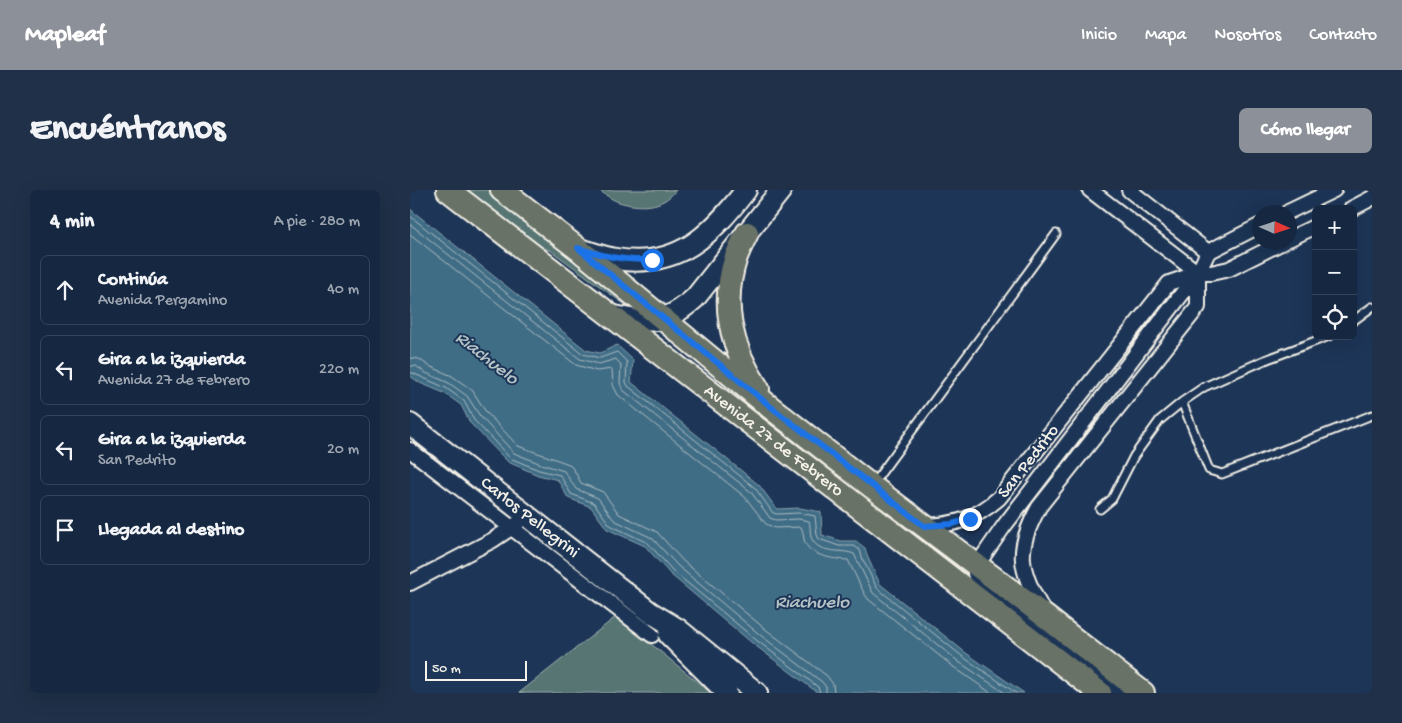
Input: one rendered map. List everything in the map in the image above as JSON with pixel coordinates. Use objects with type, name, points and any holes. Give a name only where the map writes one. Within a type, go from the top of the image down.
[{"type":"main road","name":"Avenida 27 de Febrero","points":[[448,190],[1100,693]]},
{"type":"main road","name":"Avenida 27 de Febrero","points":[[502,190],[578,248],[770,406],[871,486],[1047,618],[1143,693]]},
{"type":"main road","points":[[578,248],[615,258],[634,260],[652,260],[669,256],[688,248],[706,236],[731,210],[746,190]]},
{"type":"main road","points":[[610,315],[650,321],[664,319],[683,309],[695,298],[781,190]]},
{"type":"main road","points":[[747,233],[736,257],[730,283],[728,309],[732,336],[741,361],[770,406]]},
{"type":"main road","name":"Carlos Pellegrini","points":[[410,424],[650,612],[678,628],[757,693]]},
{"type":"main road","name":"Carlos Pellegrini","points":[[650,612],[670,636],[727,693]]},
{"type":"street","points":[[1090,190],[1198,273]]},
{"type":"street","points":[[1129,190],[1208,252],[1252,230]]},
{"type":"street","points":[[1297,208],[1334,190]]},
{"type":"street","points":[[1357,206],[1372,198]]},
{"type":"street","points":[[1297,236],[1312,228]]},
{"type":"street","name":"San Pedrito","points":[[924,526],[952,524],[970,519],[999,498],[1170,282],[1198,273],[1211,273],[1229,269],[1267,250]]},
{"type":"street","name":"San Pedrito","points":[[977,565],[1004,526],[1198,273],[1208,252]]},
{"type":"street","name":"San Pedrito","points":[[1047,618],[1025,575],[1022,560],[1024,541],[1029,524],[1039,507],[1198,307],[1198,273]]},
{"type":"street","name":"Carlos Pellegrini","points":[[410,450],[652,635]]},
{"type":"street","points":[[410,583],[511,529],[526,515]]},
{"type":"street","points":[[977,565],[976,580],[1121,693]]},
{"type":"lane","points":[[871,486],[1056,234]]},
{"type":"lane","points":[[1357,318],[1372,307]]},
{"type":"lane","points":[[1100,509],[1112,499],[1134,456],[1160,420],[1182,402],[1213,383],[1265,360],[1319,340]]},
{"type":"lane","points":[[1182,402],[1210,470],[1222,474],[1372,415]]},
{"type":"green space","points":[[464,190],[490,190],[641,309],[624,304],[550,250],[532,244]]},
{"type":"green space","points":[[598,190],[676,190],[664,201],[642,206],[616,201]]},
{"type":"green space","points":[[617,616],[711,693],[519,693]]},
{"type":"water","name":"Riachuelo","points":[[410,209],[586,350],[600,353],[617,345],[633,360],[631,382],[759,485],[777,509],[800,508],[821,512],[822,535],[841,541],[856,541],[865,548],[880,584],[966,653],[1024,693],[818,693],[752,643],[670,574],[645,546],[607,529],[591,507],[568,498],[558,480],[538,475],[508,462],[470,423],[461,405],[444,393],[420,383],[410,376]]},
{"type":"route","points":[[652,260],[615,258],[578,248],[770,406],[924,526],[952,524],[970,519]]}]
